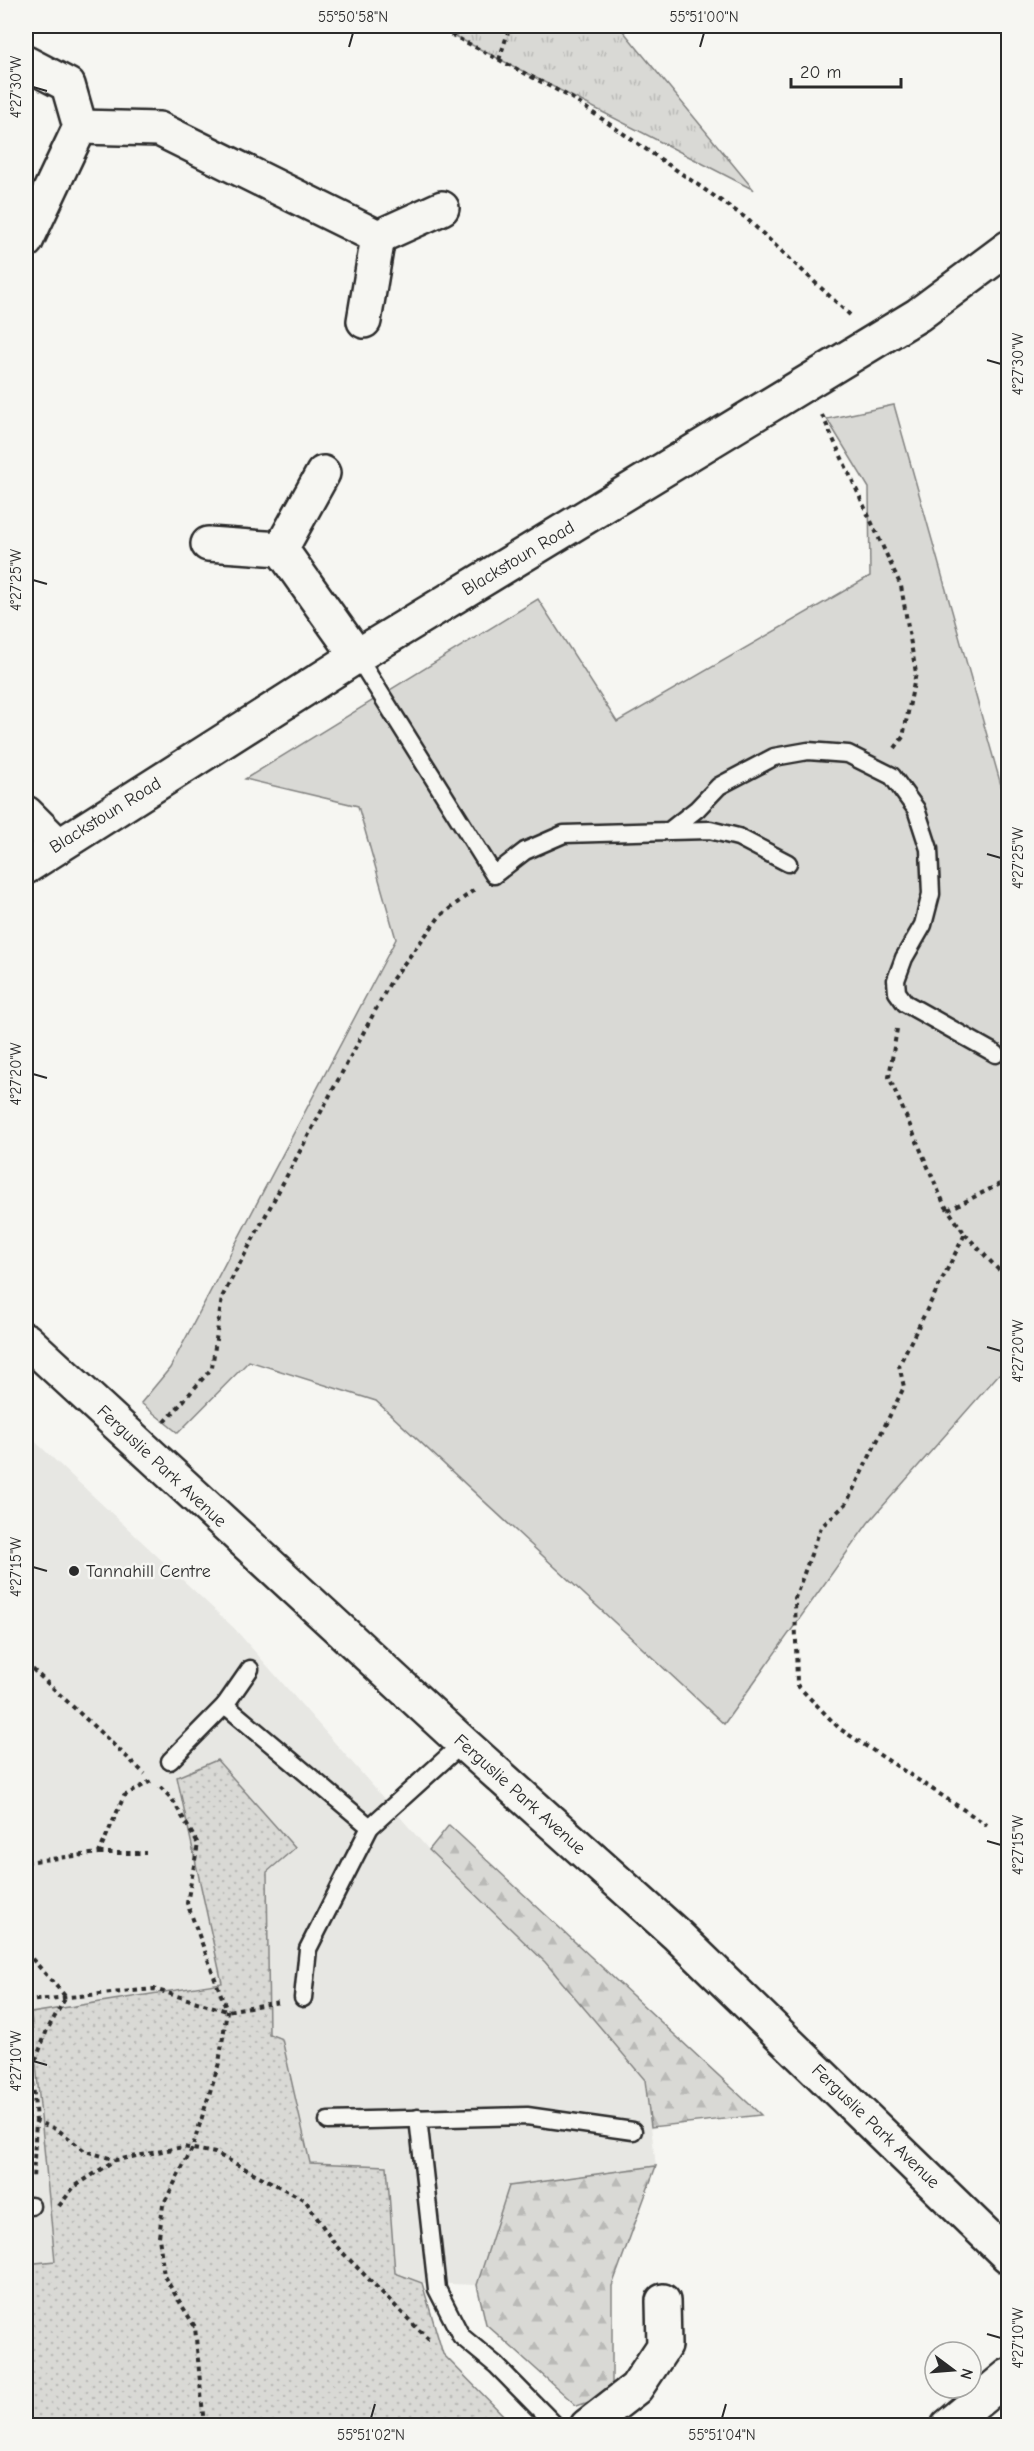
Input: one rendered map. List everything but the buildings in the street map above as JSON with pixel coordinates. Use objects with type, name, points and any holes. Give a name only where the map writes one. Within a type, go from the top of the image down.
[{"type":"street","points":[[26,63],[68,85],[80,127],[26,241]]},
{"type":"street","points":[[80,127],[159,129],[378,237]]},
{"type":"street","points":[[378,237],[442,208]]},
{"type":"street","points":[[364,321],[378,237]]},
{"type":"street","name":"Blackstoun Road","points":[[26,867],[357,656],[918,315],[1008,248]]},
{"type":"street","points":[[281,549],[323,473]]},
{"type":"street","points":[[207,544],[281,549]]},
{"type":"street","points":[[281,549],[357,656]]},
{"type":"street","points":[[26,813],[58,845]]},
{"type":"street","name":"Ferguslie Park Avenue","points":[[26,1340],[463,1743],[676,1934],[1008,2256]]},
{"type":"street","points":[[587,2426],[636,2388],[664,2346],[663,2301]]},
{"type":"street","points":[[948,2426],[1008,2376]]},
{"type":"lane","points":[[357,656],[494,875],[525,851],[564,834],[710,830],[738,837],[788,863]]},
{"type":"lane","points":[[669,831],[697,809],[719,786],[774,757],[808,751],[848,754],[892,776],[916,809],[929,849],[931,894],[923,925],[904,958],[896,980],[897,992],[902,998],[996,1054]]},
{"type":"lane","points":[[170,1761],[225,1705],[249,1669]]},
{"type":"lane","points":[[225,1705],[370,1827]]},
{"type":"lane","points":[[303,1998],[308,1949],[370,1827],[463,1743]]},
{"type":"lane","points":[[328,2121],[527,2116],[633,2131]]},
{"type":"lane","points":[[418,2118],[437,2289],[461,2336],[496,2365],[556,2426]]},
{"type":"path","points":[[435,26],[570,97],[746,218],[876,340]]},
{"type":"path","points":[[499,60],[510,26]]},
{"type":"path","points":[[807,382],[901,586],[916,673],[903,737],[878,769]]},
{"type":"path","points":[[143,1448],[212,1368],[222,1297],[391,981],[440,916],[494,875]]},
{"type":"path","points":[[902,998],[889,1077],[948,1210],[965,1234],[1008,1280]]},
{"type":"path","points":[[948,1210],[1008,1180]]},
{"type":"path","points":[[965,1234],[899,1365],[904,1387],[846,1504],[821,1527],[795,1598],[797,1685],[840,1729],[987,1825]]},
{"type":"path","points":[[26,1663],[172,1799],[198,1844],[187,1904],[227,2011],[219,2063],[192,2149],[163,2205],[159,2236],[164,2276],[195,2327],[204,2426]]},
{"type":"path","points":[[99,1853],[124,1796],[152,1781]]},
{"type":"path","points":[[26,1862],[99,1853],[146,1853]]},
{"type":"path","points":[[26,1952],[66,1997]]},
{"type":"path","points":[[26,1974],[26,2001],[154,1989],[227,2011],[303,1998]]},
{"type":"path","points":[[66,1997],[47,2030],[32,2070],[36,2121],[28,2206],[44,2225],[74,2187],[116,2160],[183,2147],[215,2153],[305,2200],[336,2246],[428,2339],[461,2336]]},
{"type":"path","points":[[26,2117],[58,2130],[85,2151],[116,2160]]},
{"type":"shaded area","points":[[26,1433],[234,1628],[429,1850],[545,1962],[645,2080],[656,2166],[509,2186],[477,2285],[422,2283],[395,2273],[387,2167],[310,2163],[282,2039],[269,2034],[267,1872],[177,1778],[222,1983],[31,2014],[55,2262],[26,2264]]},
{"type":"green space","points":[[435,26],[619,26],[754,190]]},
{"type":"green space","points":[[894,405],[1008,810],[1008,1376],[999,1374],[868,1523],[724,1724],[376,1401],[249,1361],[178,1433],[141,1403],[170,1368],[396,939],[358,806],[245,779],[538,599],[617,722],[870,576],[869,488],[827,419]]},
{"type":"green space","points":[[217,1760],[295,1848],[267,1872],[269,2034],[282,2039],[310,2163],[387,2166],[395,2273],[422,2283],[443,2354],[513,2425],[26,2425],[26,2264],[55,2261],[31,2013],[222,1983],[177,1777]]},
{"type":"green space","points":[[449,1825],[761,2115],[651,2127],[645,2080],[545,1962],[429,1850]]},
{"type":"green space","points":[[656,2166],[612,2286],[612,2394],[577,2406],[486,2324],[477,2285],[509,2186]]},
{"type":"place","name":"Tannahill Centre","points":[[74,1571]]}]
